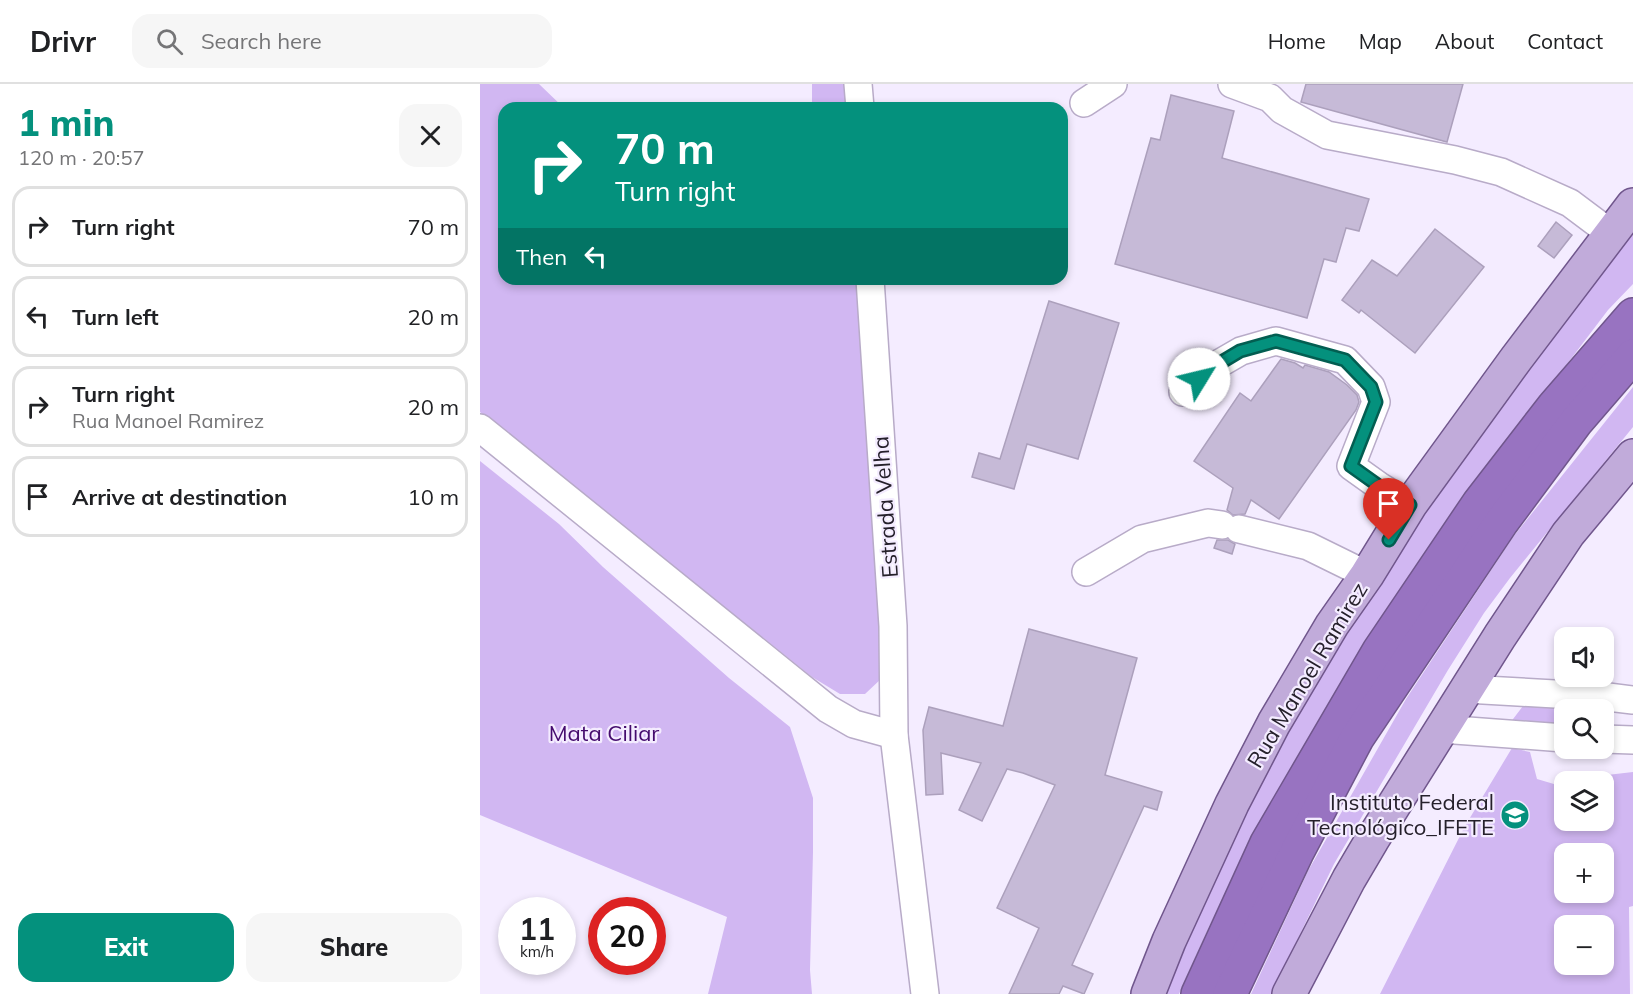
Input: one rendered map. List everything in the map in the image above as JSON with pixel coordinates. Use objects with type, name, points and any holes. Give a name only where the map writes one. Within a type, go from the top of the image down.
[{"type":"highway","points":[[1198,994],[1267,843],[1379,651],[1479,503],[1554,406],[1633,315]]},
{"type":"highway","points":[[1230,994],[1297,852],[1357,738],[1502,523],[1576,422],[1633,356]]},
{"type":"main road","name":"Rua Manoel Ramirez","points":[[1148,994],[1169,940],[1248,774],[1274,723],[1332,625],[1367,575],[1410,505],[1633,205]]},
{"type":"main road","points":[[1289,994],[1349,879],[1466,689],[1568,534],[1633,456]]},
{"type":"street","points":[[858,84],[860,102]]},
{"type":"street","points":[[1084,103],[1113,84]]},
{"type":"street","points":[[1232,84],[1270,98],[1282,110],[1327,135],[1455,160],[1501,172],[1570,202],[1610,233]]},
{"type":"street","name":"Estrada Velha","points":[[870,285],[893,626],[894,735],[925,994]]},
{"type":"street","points":[[1184,392],[1215,366],[1240,351],[1276,341],[1345,360],[1371,387],[1376,402],[1351,466],[1410,505]]},
{"type":"street","points":[[480,428],[828,709],[854,724],[894,735]]},
{"type":"street","points":[[1086,572],[1142,539],[1208,524],[1231,527],[1308,546],[1367,575]]},
{"type":"street","points":[[1466,689],[1633,700]]},
{"type":"street","points":[[1441,729],[1554,737]]},
{"type":"street","points":[[1614,739],[1633,740]]},
{"type":"green space","points":[[480,84],[539,84],[558,102],[498,102],[498,285],[857,285],[884,655],[882,678],[865,694],[840,694],[812,677],[480,412]]},
{"type":"green space","points":[[812,84],[847,84],[848,102],[812,102]]},
{"type":"green space","points":[[1633,229],[1633,284],[1608,310],[1542,397],[1259,827],[1209,927],[1179,994],[1160,994],[1286,727],[1438,489]]},
{"type":"green space","points":[[1633,387],[1633,427],[1484,613],[1334,864],[1271,994],[1251,994],[1308,871],[1406,699],[1513,537]]},
{"type":"green space","name":"Mata Ciliar","points":[[480,461],[559,524],[603,567],[729,678],[790,727],[813,798],[810,970],[812,994],[708,994],[727,917],[480,815]]},
{"type":"green space","points":[[1523,706],[1554,707],[1554,726],[1510,723]]},
{"type":"green space","name":"Instituto Federal Tecnológico_IFETE","points":[[1512,748],[1530,752],[1537,779],[1554,784],[1554,831],[1614,831],[1614,774],[1633,772],[1633,906],[1629,907],[1630,994],[1380,994],[1465,826]]},
{"type":"building","points":[[1306,84],[1463,84],[1447,142],[1301,102]]},
{"type":"building","points":[[1171,95],[1234,111],[1222,158],[1369,199],[1359,231],[1346,228],[1336,262],[1324,259],[1307,318],[1115,264],[1151,138],[1160,140]]},
{"type":"building","points":[[1556,222],[1572,235],[1554,258],[1538,246]]},
{"type":"building","points":[[1435,229],[1484,267],[1415,353],[1361,310],[1359,313],[1342,300],[1372,260],[1397,276]]},
{"type":"building","points":[[1049,301],[1119,323],[1078,459],[1027,444],[1014,489],[972,477],[979,453],[1000,459]]},
{"type":"building","points":[[1281,359],[1303,368],[1305,365],[1329,372],[1357,395],[1359,402],[1356,410],[1279,519],[1251,500],[1245,514],[1233,515],[1227,510],[1233,488],[1194,461],[1240,393],[1251,401]]},
{"type":"building","points":[[1217,540],[1228,540],[1235,544],[1232,554],[1214,548]]},
{"type":"building","points":[[1029,629],[1137,658],[1105,775],[1162,792],[1157,810],[1144,806],[1072,965],[1093,974],[1084,994],[1063,986],[1059,994],[1009,994],[1039,928],[997,908],[1055,785],[1007,769],[982,821],[959,810],[981,763],[941,753],[943,794],[926,795],[923,730],[929,707],[1003,726]]},
{"type":"place","name":"Instituto Federal Tecnológico_IFETE","points":[[1515,815]]},
{"type":"route","points":[[1199,379],[1240,351],[1276,341],[1345,360],[1371,387],[1376,402],[1351,466],[1410,505],[1389,540]]}]
